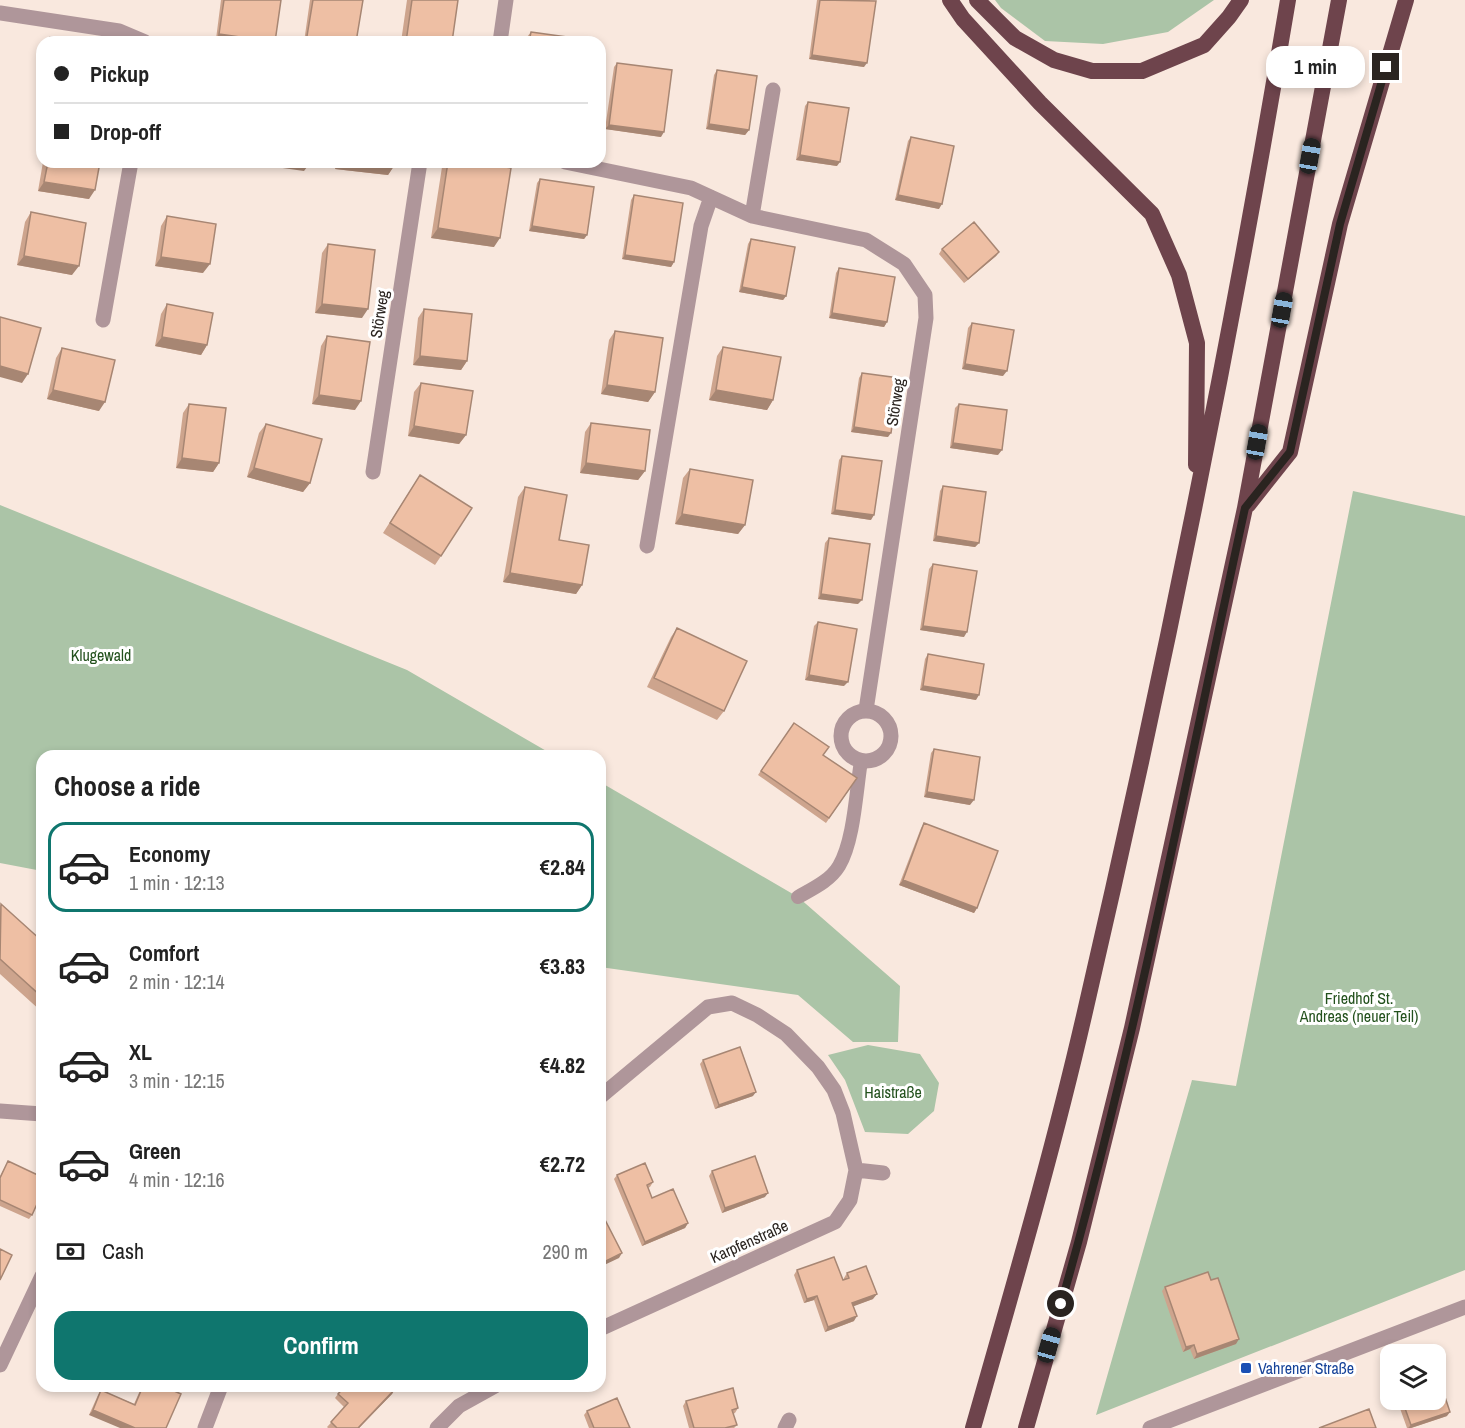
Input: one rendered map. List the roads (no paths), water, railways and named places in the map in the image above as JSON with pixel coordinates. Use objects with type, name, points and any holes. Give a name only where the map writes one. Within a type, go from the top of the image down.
[{"type":"highway","points":[[950,0],[963,19],[1040,103],[1152,214],[1179,275],[1197,343],[1195,511]]},
{"type":"highway","points":[[976,0],[1015,38],[1053,60],[1092,71],[1142,71],[1204,45],[1241,0]]},
{"type":"highway","points":[[974,1428],[1028,1236],[1083,1018],[1195,511],[1288,0]]},
{"type":"highway","points":[[1026,1428],[1079,1242],[1132,1029],[1245,508],[1339,0]]},
{"type":"highway","points":[[1245,508],[1290,452],[1340,224],[1406,0]]},
{"type":"street","points":[[501,36],[506,0]]},
{"type":"street","points":[[0,13],[119,31],[131,36]]},
{"type":"street","points":[[752,216],[774,90]]},
{"type":"street","points":[[103,320],[130,168]]},
{"type":"street","name":"Störweg","points":[[373,472],[419,168]]},
{"type":"street","name":"Störweg","points":[[594,168],[691,188],[752,216],[866,240],[904,264],[925,295],[926,318],[866,710]]},
{"type":"street","points":[[647,546],[701,226],[711,197]]},
{"type":"street","points":[[866,710],[880,714],[889,724],[892,738],[887,751],[875,760],[861,761],[848,754],[840,741],[842,726],[852,714],[866,710]]},
{"type":"street","points":[[606,1092],[708,1007],[732,1003],[757,1015],[786,1034],[818,1067],[834,1090],[843,1113],[856,1170],[884,1173]]},
{"type":"street","points":[[0,1111],[36,1114]]},
{"type":"street","name":"Karpfenstraße","points":[[606,1326],[835,1222],[850,1200],[856,1170]]},
{"type":"street","points":[[0,1365],[36,1289]]},
{"type":"street","points":[[1150,1428],[1465,1306]]},
{"type":"street","points":[[205,1428],[218,1392]]},
{"type":"street","points":[[437,1428],[459,1406],[484,1392]]},
{"type":"lane","points":[[798,897],[823,883],[838,868],[848,844],[861,761]]},
{"type":"place","name":"Vahrener Straße","points":[[1246,1368]]},
{"type":"park label","name":"Klugewald","points":[[101,655]]},
{"type":"park label","name":"Friedhof St. Andreas (neuer Teil)","points":[[1359,1007]]},
{"type":"park label","name":"Haistraße","points":[[893,1092]]}]
